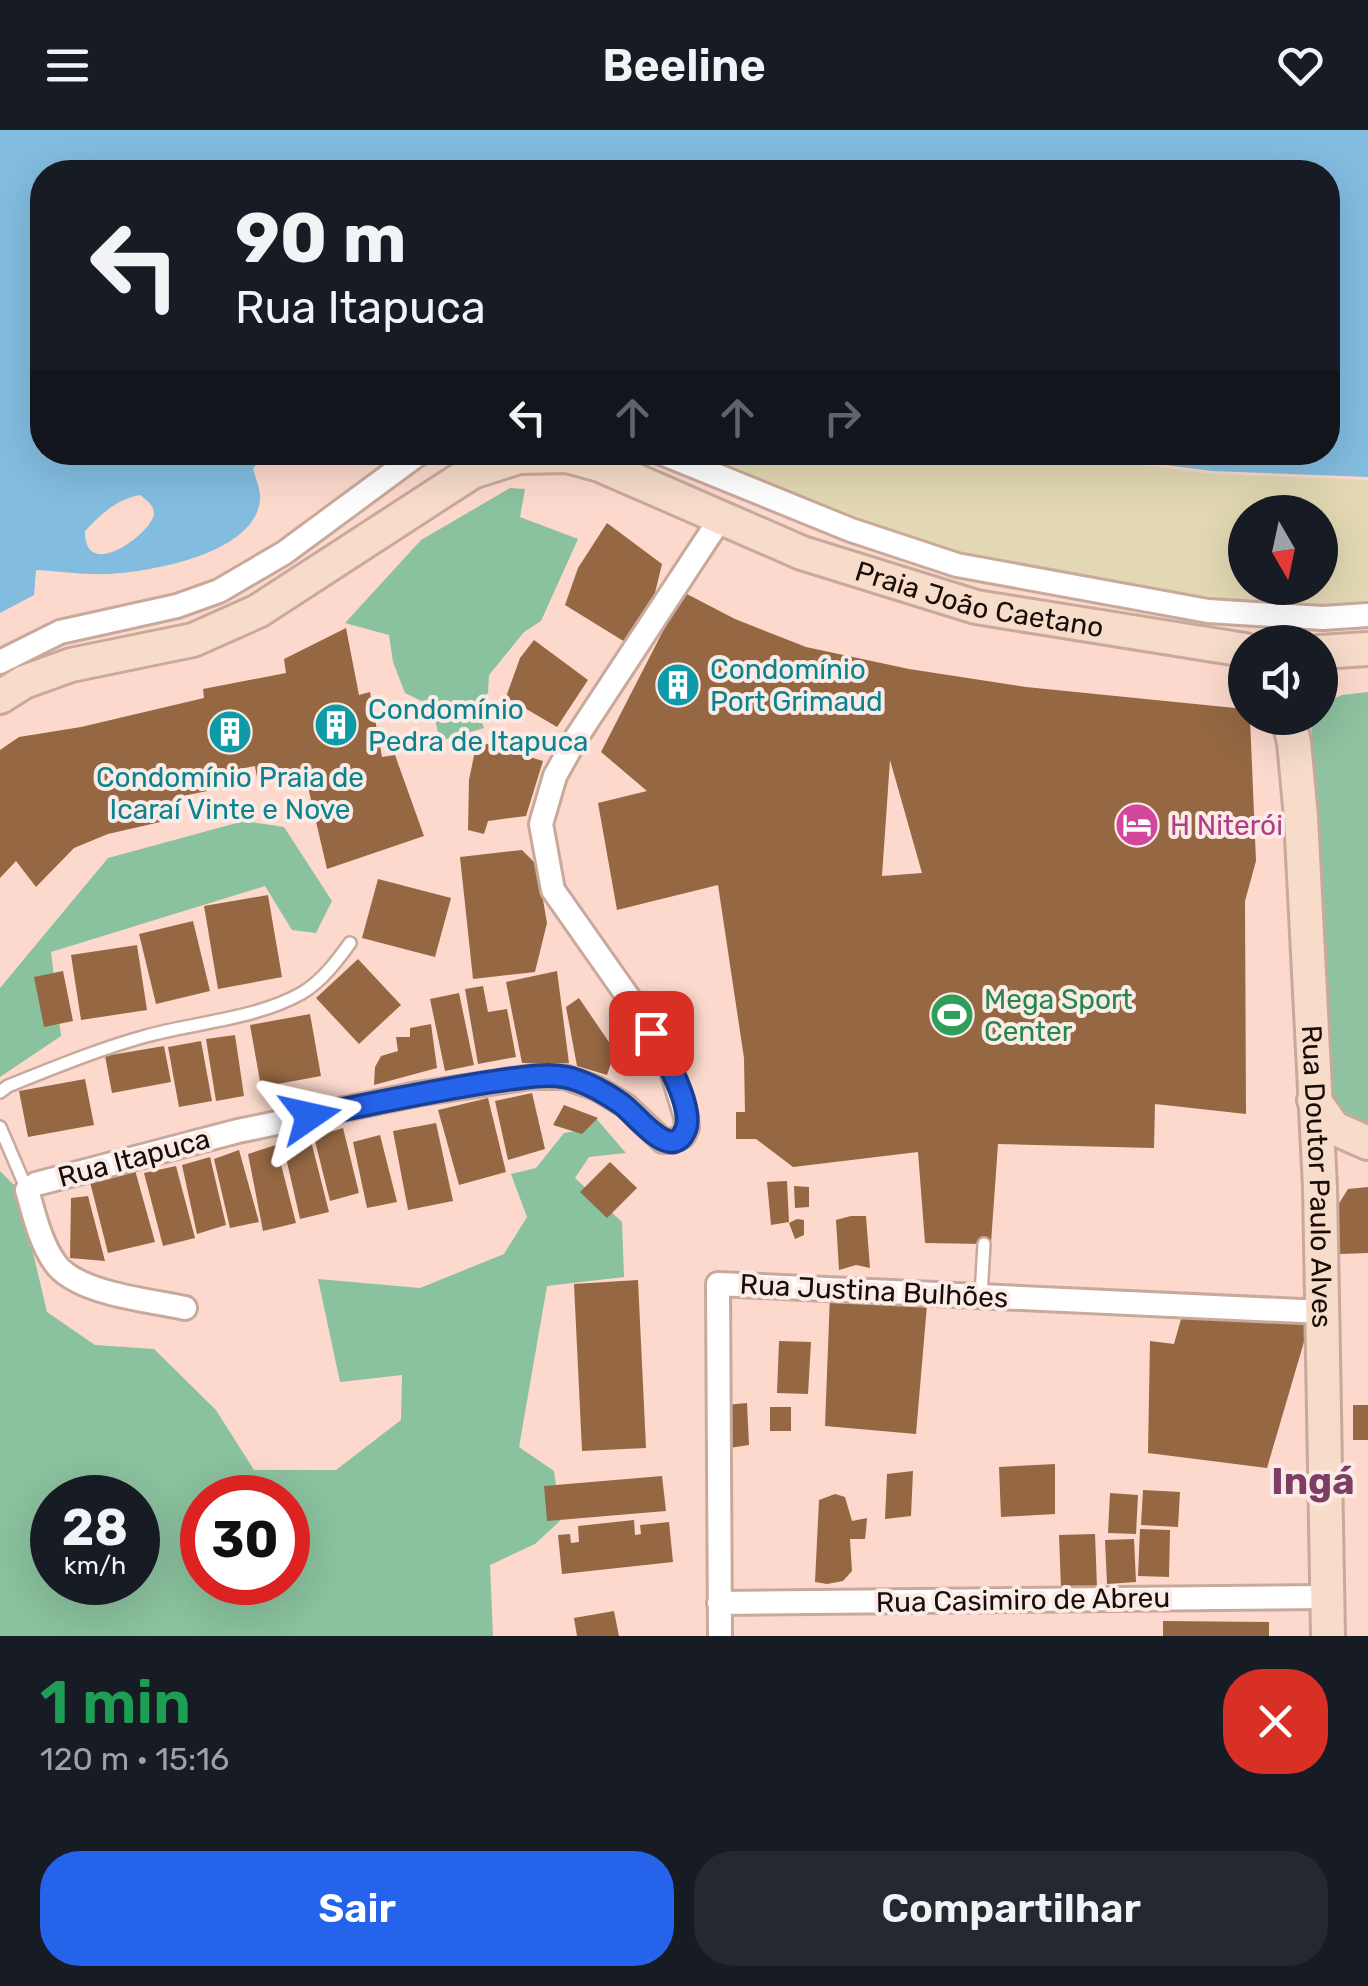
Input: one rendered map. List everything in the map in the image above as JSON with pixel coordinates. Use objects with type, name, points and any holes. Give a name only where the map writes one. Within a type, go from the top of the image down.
[{"type":"main road","name":"Praia João Caetano","points":[[0,697],[24,682],[70,665],[194,640],[223,628],[258,611],[472,472],[494,465]]},
{"type":"main road","name":"Praia João Caetano","points":[[602,465],[802,552],[976,607],[1228,647]]},
{"type":"main road","points":[[1338,651],[1368,649]]},
{"type":"main road","name":"Rua Doutor Paulo Alves","points":[[1292,735],[1310,955],[1320,1187],[1328,1636]]},
{"type":"main road","points":[[1314,1100],[1334,1128],[1368,1143]]},
{"type":"main road","points":[[1320,1187],[1340,1168],[1368,1154]]},
{"type":"street","points":[[0,662],[60,632],[177,606],[219,591],[284,553],[404,465]]},
{"type":"street","points":[[691,465],[851,530],[958,565],[1208,611],[1322,618],[1368,615]]},
{"type":"street","name":"Rua Itapuca","points":[[185,1308],[76,1281],[57,1266],[47,1249],[27,1190],[36,1184],[238,1131],[417,1094],[531,1077],[565,1077],[596,1088],[625,1106],[663,1140],[672,1141],[688,1128],[670,1065],[632,1002],[553,890],[541,824],[556,776],[576,738],[722,516]]},
{"type":"street","name":"Rua Justina Bulhões","points":[[720,1636],[718,1284],[1323,1312]]},
{"type":"street","name":"Rua Casimiro de Abreu","points":[[719,1603],[1327,1597]]},
{"type":"lane","points":[[0,1092],[68,1062],[146,1036],[270,1007],[304,992],[332,967],[350,942]]},
{"type":"lane","points":[[0,1127],[27,1190]]},
{"type":"lane","points":[[982,1296],[984,1244]]},
{"type":"green space","points":[[510,488],[525,489],[520,517],[578,539],[541,621],[524,632],[489,675],[488,693],[475,706],[484,728],[440,741],[432,706],[405,693],[393,662],[389,635],[345,623],[421,540]]},
{"type":"green space","points":[[1368,692],[1368,1130],[1343,1123],[1331,1097],[1312,735],[1338,735],[1338,697]]},
{"type":"green space","points":[[244,821],[284,827],[332,901],[316,933],[292,930],[265,886],[51,952],[61,1036],[0,1077],[0,988],[108,858]]},
{"type":"green space","points":[[594,1116],[626,1153],[589,1157],[575,1178],[622,1222],[624,1277],[547,1286],[519,1447],[554,1471],[561,1520],[535,1544],[490,1565],[493,1636],[0,1636],[0,1171],[18,1189],[47,1312],[95,1345],[154,1349],[216,1410],[254,1470],[336,1470],[401,1420],[402,1375],[340,1382],[318,1279],[420,1288],[504,1254],[527,1217],[511,1174],[536,1168],[564,1133],[584,1130]]},
{"type":"sand","points":[[692,465],[1143,465],[1213,474],[1368,480],[1368,615],[1322,617],[1239,605],[1338,605],[1338,495],[1228,495],[1228,603],[957,564]]},
{"type":"water","points":[[0,130],[1368,130],[1368,477],[1212,471],[1166,465],[1340,465],[1340,160],[30,160],[30,465],[256,465],[253,469],[260,500],[254,519],[220,547],[173,564],[125,572],[36,570],[34,595],[0,613]],"holes":[[[140,495],[151,505],[151,521],[132,541],[106,554],[95,553],[88,546],[85,531],[110,508]]]},
{"type":"building","points":[[607,523],[662,564],[655,593],[625,642],[565,605],[578,568]]},
{"type":"building","points":[[683,592],[735,619],[806,647],[909,669],[1026,687],[1228,707],[1228,735],[1251,735],[1256,861],[1245,901],[1246,1114],[1155,1104],[1154,1148],[998,1144],[991,1243],[925,1243],[918,1152],[793,1167],[756,1139],[736,1139],[736,1112],[745,1112],[744,1058],[718,885],[617,910],[598,803],[647,791],[601,752]],"holes":[[[890,760],[922,873],[882,876]]]},
{"type":"building","points":[[346,628],[359,695],[370,692],[382,757],[395,755],[424,836],[327,869],[305,774],[258,783],[255,766],[219,773],[222,788],[178,797],[182,817],[108,834],[74,848],[36,887],[16,861],[0,878],[0,750],[19,737],[81,727],[204,698],[203,689],[286,673],[284,659]]},
{"type":"building","points":[[534,640],[588,680],[557,727],[506,697],[520,658]]},
{"type":"building","points":[[477,741],[543,761],[526,816],[488,821],[484,834],[468,830],[469,780]]},
{"type":"building","points":[[522,850],[537,865],[547,923],[535,972],[473,979],[460,857]]},
{"type":"building","points":[[378,879],[451,898],[435,957],[362,938]]},
{"type":"building","points":[[268,895],[282,977],[218,989],[204,906]]},
{"type":"building","points":[[193,921],[210,991],[156,1004],[139,934]]},
{"type":"building","points":[[137,945],[147,1010],[81,1020],[71,955]]},
{"type":"building","points":[[358,959],[401,1005],[359,1044],[316,998]]},
{"type":"building","points":[[63,971],[73,1021],[44,1027],[34,977]]},
{"type":"building","points":[[557,971],[569,1063],[522,1063],[506,982]]},
{"type":"building","points":[[483,986],[488,1012],[507,1009],[516,1057],[478,1064],[465,989]]},
{"type":"building","points":[[459,993],[474,1065],[445,1071],[430,999]]},
{"type":"building","points":[[579,998],[615,1051],[607,1075],[577,1066],[566,1007]]},
{"type":"building","points":[[310,1014],[321,1076],[261,1087],[250,1025]]},
{"type":"building","points":[[431,1024],[437,1068],[374,1085],[375,1067],[381,1056],[398,1051],[396,1037],[410,1037],[410,1028]]},
{"type":"building","points":[[235,1035],[244,1096],[216,1101],[206,1039]]},
{"type":"building","points":[[201,1041],[212,1101],[179,1107],[168,1047]]},
{"type":"building","points":[[164,1046],[171,1082],[112,1093],[105,1056]]},
{"type":"building","points":[[85,1079],[94,1125],[28,1137],[19,1091]]},
{"type":"building","points":[[532,1093],[545,1149],[508,1160],[495,1101]]},
{"type":"building","points":[[488,1098],[506,1172],[459,1185],[438,1110]]},
{"type":"building","points":[[564,1105],[598,1118],[582,1134],[553,1125]]},
{"type":"building","points":[[436,1123],[453,1201],[408,1210],[393,1131]]},
{"type":"building","points":[[343,1128],[359,1193],[330,1201],[314,1137]]},
{"type":"building","points":[[380,1135],[397,1202],[367,1208],[353,1142]]},
{"type":"building","points":[[311,1141],[329,1212],[300,1219],[284,1149]]},
{"type":"building","points":[[276,1145],[296,1223],[263,1231],[248,1154]]},
{"type":"building","points":[[239,1150],[259,1222],[230,1228],[214,1159]]},
{"type":"building","points":[[210,1157],[226,1225],[197,1234],[182,1165]]},
{"type":"building","points":[[610,1162],[637,1188],[607,1218],[580,1192]]},
{"type":"building","points":[[176,1166],[195,1238],[163,1246],[144,1173]]},
{"type":"building","points":[[135,1170],[155,1242],[108,1253],[90,1182]]},
{"type":"building","points":[[787,1181],[789,1222],[771,1225],[767,1182]]},
{"type":"building","points":[[794,1186],[809,1187],[809,1207],[795,1208]]},
{"type":"building","points":[[1368,1187],[1368,1253],[1339,1254],[1338,1205],[1348,1189]]},
{"type":"building","points":[[88,1196],[105,1261],[70,1258],[71,1198]]},
{"type":"building","points":[[866,1216],[870,1268],[856,1265],[839,1270],[836,1220]]},
{"type":"building","points":[[804,1220],[804,1235],[795,1239],[789,1223]]},
{"type":"building","points":[[638,1280],[646,1448],[582,1451],[574,1284]]},
{"type":"building","points":[[830,1295],[850,1296],[851,1303],[927,1305],[916,1434],[825,1426]]},
{"type":"building","points":[[1183,1312],[1311,1318],[1267,1468],[1148,1453],[1150,1341],[1174,1344]]},
{"type":"building","points":[[779,1341],[811,1342],[808,1394],[777,1393]]},
{"type":"building","points":[[747,1403],[749,1445],[723,1449],[725,1405]]},
{"type":"building","points":[[1353,1405],[1368,1405],[1368,1440],[1353,1440]]},
{"type":"building","points":[[770,1407],[791,1407],[791,1431],[770,1431]]},
{"type":"building","points":[[1055,1464],[1055,1514],[1001,1517],[999,1467]]},
{"type":"building","points":[[913,1471],[911,1516],[885,1519],[887,1474]]},
{"type":"building","points":[[662,1476],[666,1511],[547,1521],[544,1486]]},
{"type":"building","points":[[1143,1490],[1180,1492],[1178,1527],[1141,1525]]},
{"type":"building","points":[[1110,1493],[1138,1495],[1136,1534],[1108,1533]]},
{"type":"building","points":[[835,1494],[845,1497],[852,1521],[867,1518],[866,1530],[865,1539],[850,1539],[852,1571],[843,1581],[827,1584],[815,1582],[819,1500]]},
{"type":"building","points":[[634,1520],[635,1535],[641,1534],[640,1525],[669,1522],[673,1562],[562,1574],[558,1535],[570,1534],[571,1543],[579,1542],[578,1526]]},
{"type":"building","points":[[1140,1529],[1170,1530],[1169,1577],[1138,1576]]},
{"type":"building","points":[[1095,1534],[1097,1588],[1061,1589],[1059,1535]]},
{"type":"building","points":[[1134,1539],[1136,1582],[1107,1584],[1105,1540]]},
{"type":"building","points":[[614,1611],[619,1636],[577,1636],[574,1618]]},
{"type":"building","points":[[1163,1621],[1269,1622],[1269,1636],[1163,1636]]},
{"type":"place","name":"Condomínio Port Grimaud","points":[[678,685]]},
{"type":"place","name":"Condomínio Pedra de Itapuca","points":[[336,725]]},
{"type":"place","name":"Condomínio Praia de Icaraí Vinte e Nove","points":[[230,732]]},
{"type":"place","name":"H Niterói","points":[[1137,825]]},
{"type":"place","name":"Mega Sport Center","points":[[952,1015]]},
{"type":"district","name":"Ingá","points":[[1313,1481]]},
{"type":"route","points":[[310,1116],[481,1084],[565,1077],[596,1088],[625,1106],[650,1131],[672,1141],[688,1128],[686,1117],[670,1065],[651,1033]]}]
